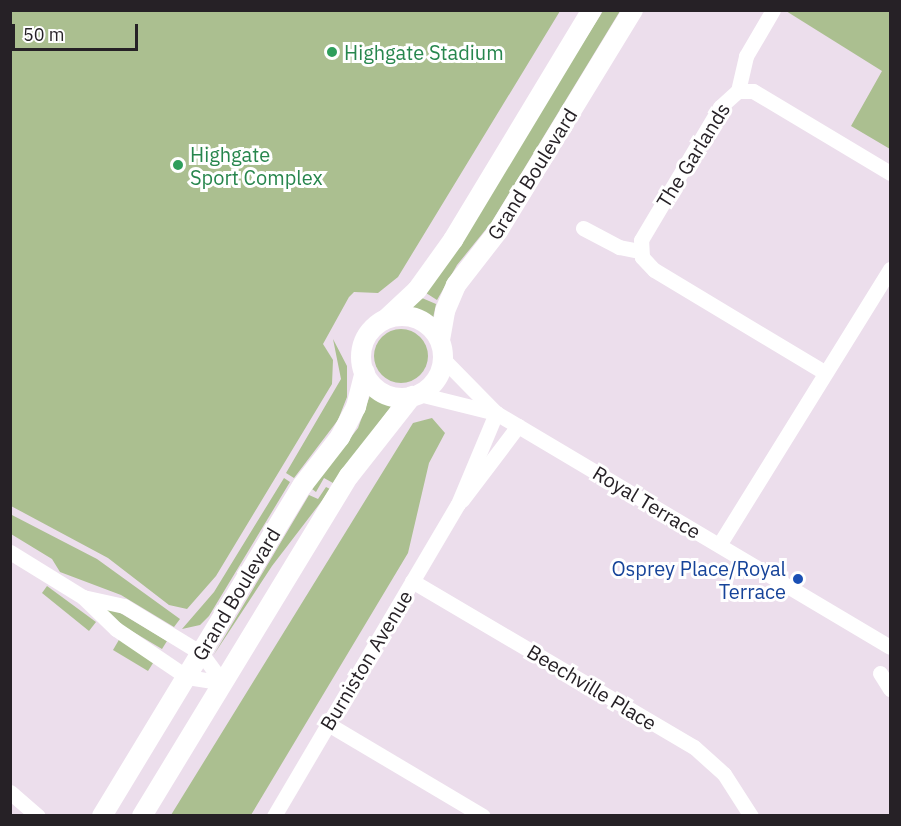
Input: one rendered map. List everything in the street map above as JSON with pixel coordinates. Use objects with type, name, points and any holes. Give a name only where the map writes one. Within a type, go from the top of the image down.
[{"type":"street","name":"Grand Boulevard","points":[[387,318],[417,290],[453,240],[592,10]]},
{"type":"street","name":"Grand Boulevard","points":[[441,349],[456,285],[498,231],[633,10]]},
{"type":"street","points":[[738,91],[746,56],[772,10]]},
{"type":"street","name":"The Garlands","points":[[639,251],[641,240],[720,107],[738,91],[753,91],[891,172]]},
{"type":"street","points":[[583,228],[619,247],[639,251],[654,270],[824,372]]},
{"type":"street","points":[[719,545],[824,372],[891,268]]},
{"type":"street","points":[[387,318],[421,320],[441,349],[436,380],[416,395],[379,390],[365,372],[364,343],[387,318]]},
{"type":"street","name":"Royal Terrace","points":[[441,349],[496,413]]},
{"type":"street","name":"Grand Boulevard","points":[[102,816],[302,486],[340,436],[356,407],[365,372]]},
{"type":"street","name":"Grand Boulevard","points":[[142,816],[349,476],[416,395]]},
{"type":"street","name":"Royal Terrace","points":[[416,395],[496,413],[891,647]]},
{"type":"street","name":"Burniston Avenue","points":[[274,816],[458,504],[496,413]]},
{"type":"street","name":"Burniston Avenue","points":[[458,504],[483,477],[518,426]]},
{"type":"street","points":[[10,552],[83,597],[116,629],[187,677],[223,682]]},
{"type":"street","name":"Beechville Place","points":[[412,581],[694,747],[724,774],[751,816]]},
{"type":"street","points":[[83,597],[124,606],[201,653],[223,682]]},
{"type":"street","points":[[880,673],[891,689]]},
{"type":"street","points":[[328,724],[483,816]]},
{"type":"street","points":[[10,792],[38,816]]},
{"type":"green space","points":[[10,11],[560,11],[398,277],[378,293],[354,292],[349,297],[323,344],[333,360],[332,384],[216,576],[187,609],[169,605],[108,558],[11,506]]},
{"type":"green space","points":[[603,11],[620,11],[491,223],[457,265],[437,300],[426,293]]},
{"type":"green space","points":[[786,11],[890,11],[890,149],[851,126],[882,71]]},
{"type":"green space","points":[[422,298],[436,304],[432,323],[407,312]]},
{"type":"green space","points":[[401,329],[411,331],[420,337],[426,346],[428,356],[426,366],[420,375],[411,381],[401,383],[391,381],[382,375],[376,366],[374,356],[376,346],[382,337],[391,331]]},
{"type":"green space","points":[[333,339],[347,366],[347,397],[338,420],[294,478],[286,473],[341,379]]},
{"type":"green space","points":[[372,390],[396,400],[333,483],[324,478],[316,492],[312,489],[358,428]]},
{"type":"green space","points":[[432,418],[445,433],[429,463],[408,553],[251,815],[171,815],[413,423]]},
{"type":"green space","points":[[284,478],[290,482],[209,616],[200,625],[182,629],[214,592]]},
{"type":"green space","points":[[326,487],[330,489],[272,566],[213,656],[309,495],[318,499]]},
{"type":"green space","points":[[10,514],[97,559],[180,619],[174,627],[121,595],[60,572],[52,559],[11,534]]},
{"type":"green space","points":[[47,586],[96,622],[89,631],[42,593]]},
{"type":"green space","points":[[101,607],[117,611],[167,641],[162,649],[113,620]]},
{"type":"green space","points":[[120,638],[155,660],[148,671],[113,650]]},
{"type":"place","name":"Highgate Stadium","points":[[332,52]]},
{"type":"place","name":"Highgate Sport Complex","points":[[178,165]]},
{"type":"place","name":"Osprey Place/Royal Terrace","points":[[798,579]]}]
